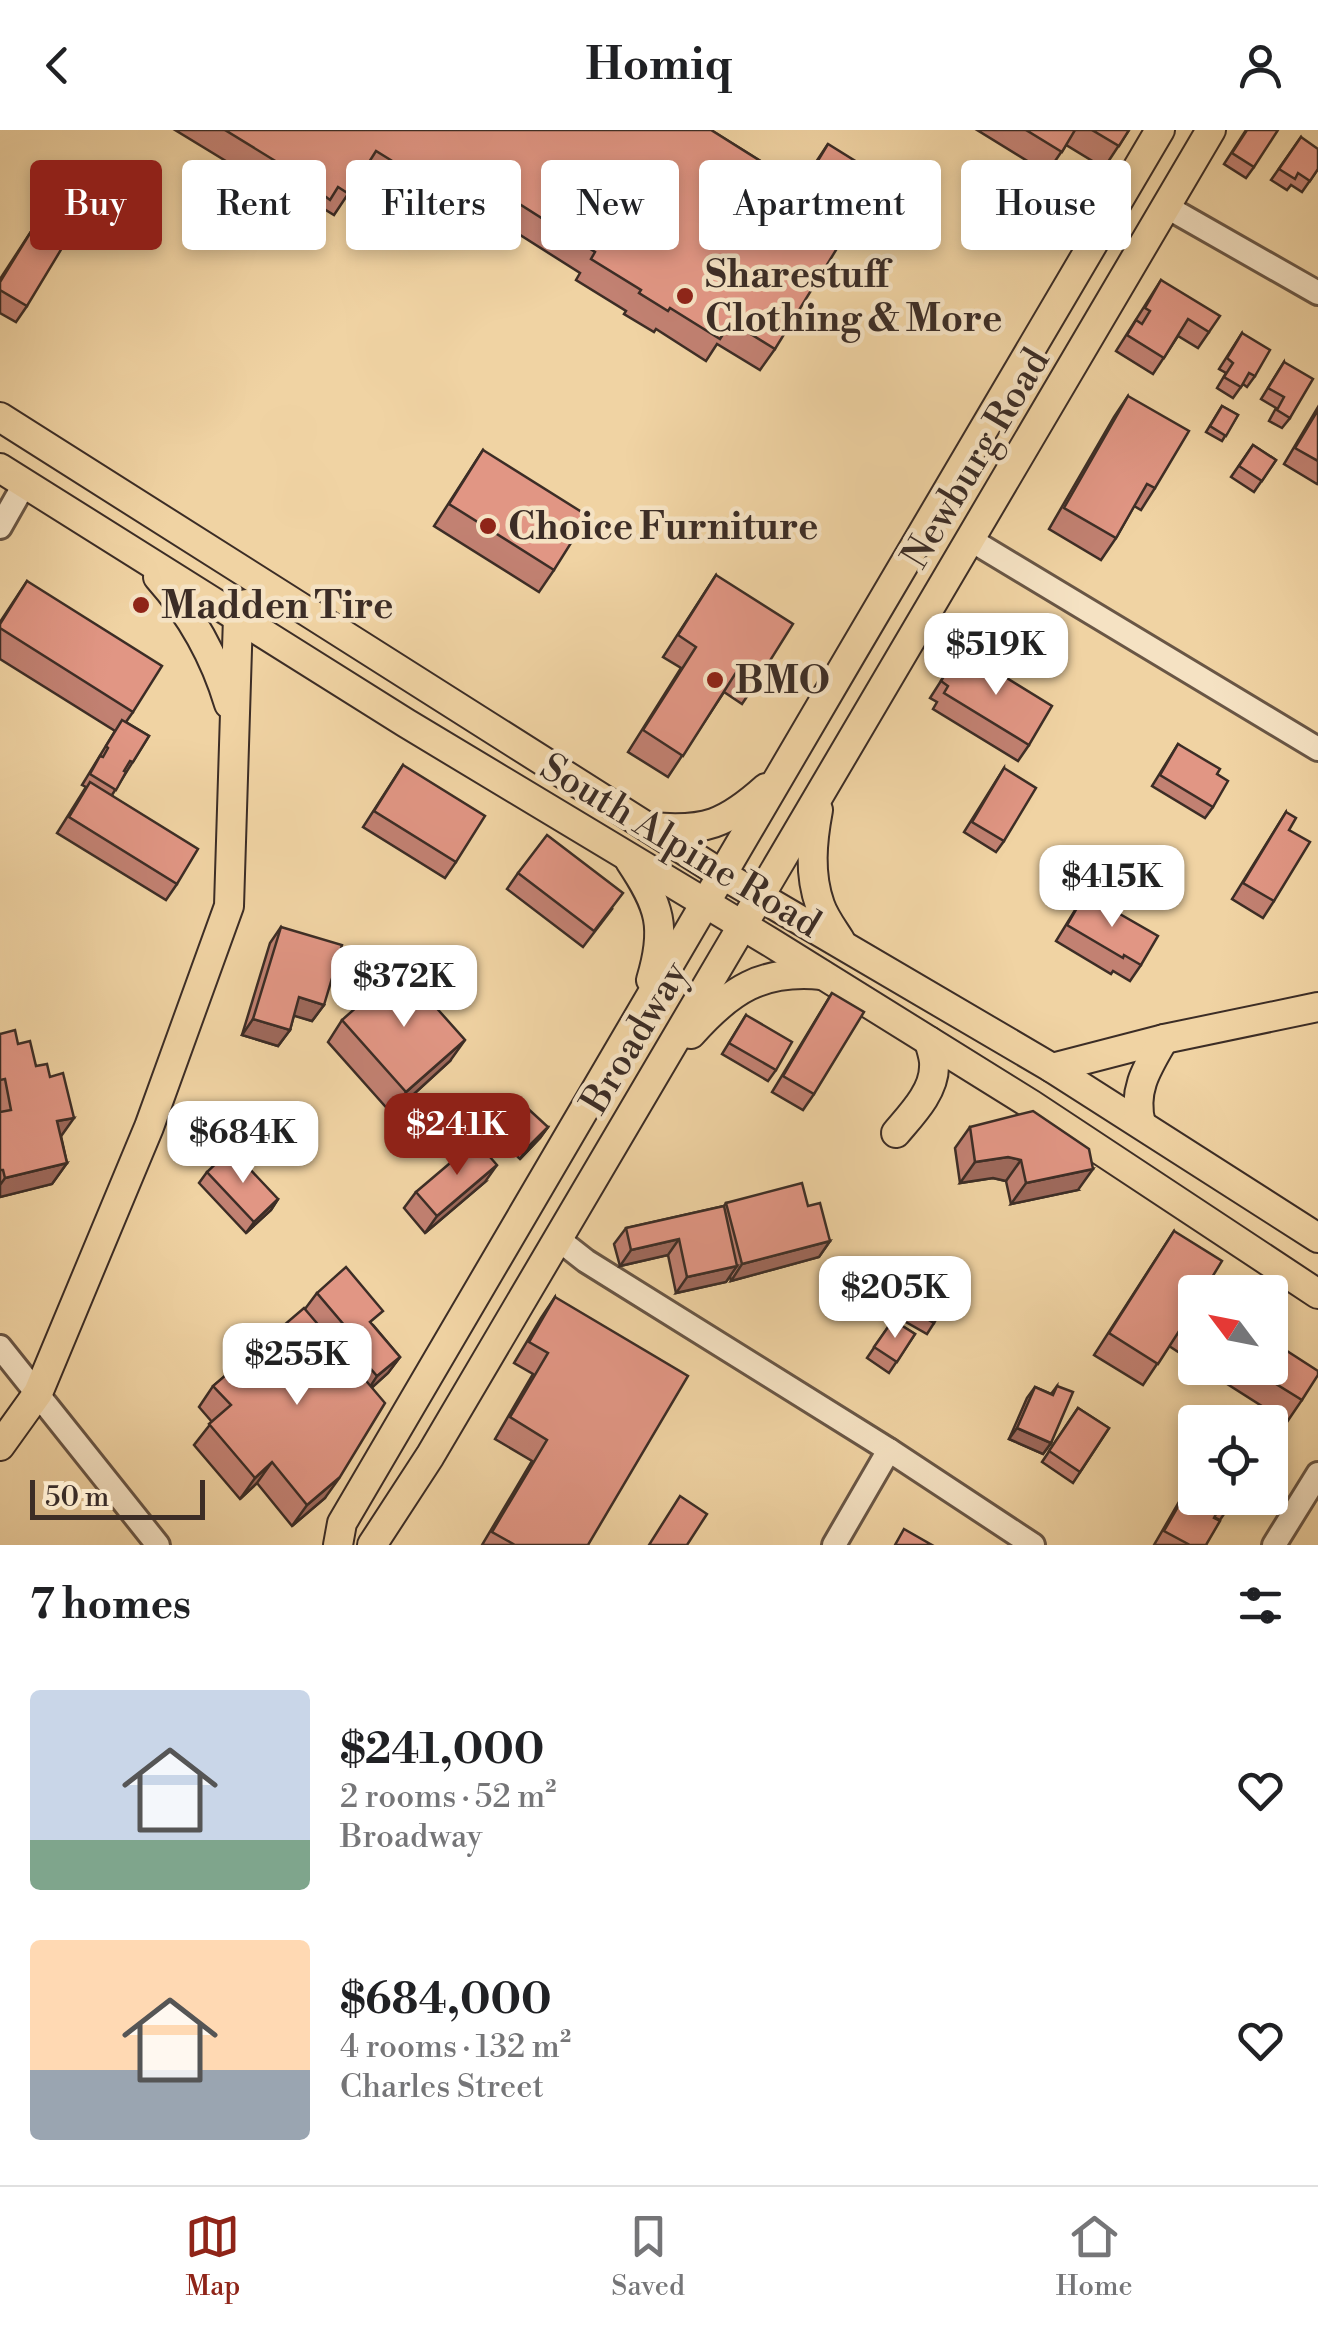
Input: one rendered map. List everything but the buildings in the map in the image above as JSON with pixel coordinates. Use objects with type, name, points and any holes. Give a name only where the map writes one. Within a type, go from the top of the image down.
[{"type":"main road","name":"Newburg Road","points":[[1131,179],[1160,130]]},
{"type":"main road","name":"Newburg Road","points":[[743,926],[1211,130]]},
{"type":"main road","name":"Newburg Road","points":[[706,904],[1089,250]]},
{"type":"main road","points":[[1092,250],[1128,272]]},
{"type":"main road","name":"South Alpine Road","points":[[0,418],[723,875],[1052,1068],[1318,1238]]},
{"type":"main road","name":"South Alpine Road","points":[[0,468],[1032,1105],[1318,1294]]},
{"type":"main road","points":[[136,554],[174,595],[202,638],[235,720]]},
{"type":"main road","points":[[0,1446],[38,1392],[150,1126],[229,906],[238,618],[260,583]]},
{"type":"main road","points":[[645,826],[708,826],[738,812],[782,774]]},
{"type":"main road","points":[[820,795],[812,875],[821,908],[844,945]]},
{"type":"main road","points":[[627,856],[650,892],[660,925],[658,956],[644,1008]]},
{"type":"main road","name":"Broadway","points":[[338,1545],[342,1523],[706,904]]},
{"type":"main road","name":"Broadway","points":[[372,1545],[430,1456],[743,926]]},
{"type":"main road","points":[[654,1076],[732,995],[760,979],[794,972],[824,976]]},
{"type":"main road","points":[[1052,1068],[1164,1039],[1318,1007]]},
{"type":"main road","points":[[1141,1124],[1136,1106],[1140,1090],[1164,1039]]},
{"type":"main road","points":[[896,1133],[930,1084],[934,1066],[929,1041]]},
{"type":"street","points":[[1167,207],[1318,293]]},
{"type":"street","points":[[0,527],[26,484]]},
{"type":"street","points":[[971,540],[1318,749]]},
{"type":"street","points":[[558,1239],[586,1262],[889,1450],[1033,1545]]},
{"type":"street","points":[[0,1347],[158,1545]]},
{"type":"street","points":[[834,1545],[889,1450]]},
{"type":"street","points":[[1274,1545],[1318,1474]]},
{"type":"place","name":"Sharestuff Clothing & More","points":[[685,296]]},
{"type":"place","name":"Choice Furniture","points":[[488,526]]},
{"type":"place","name":"Madden Tire","points":[[141,605]]},
{"type":"place","name":"BMO","points":[[715,680]]}]
